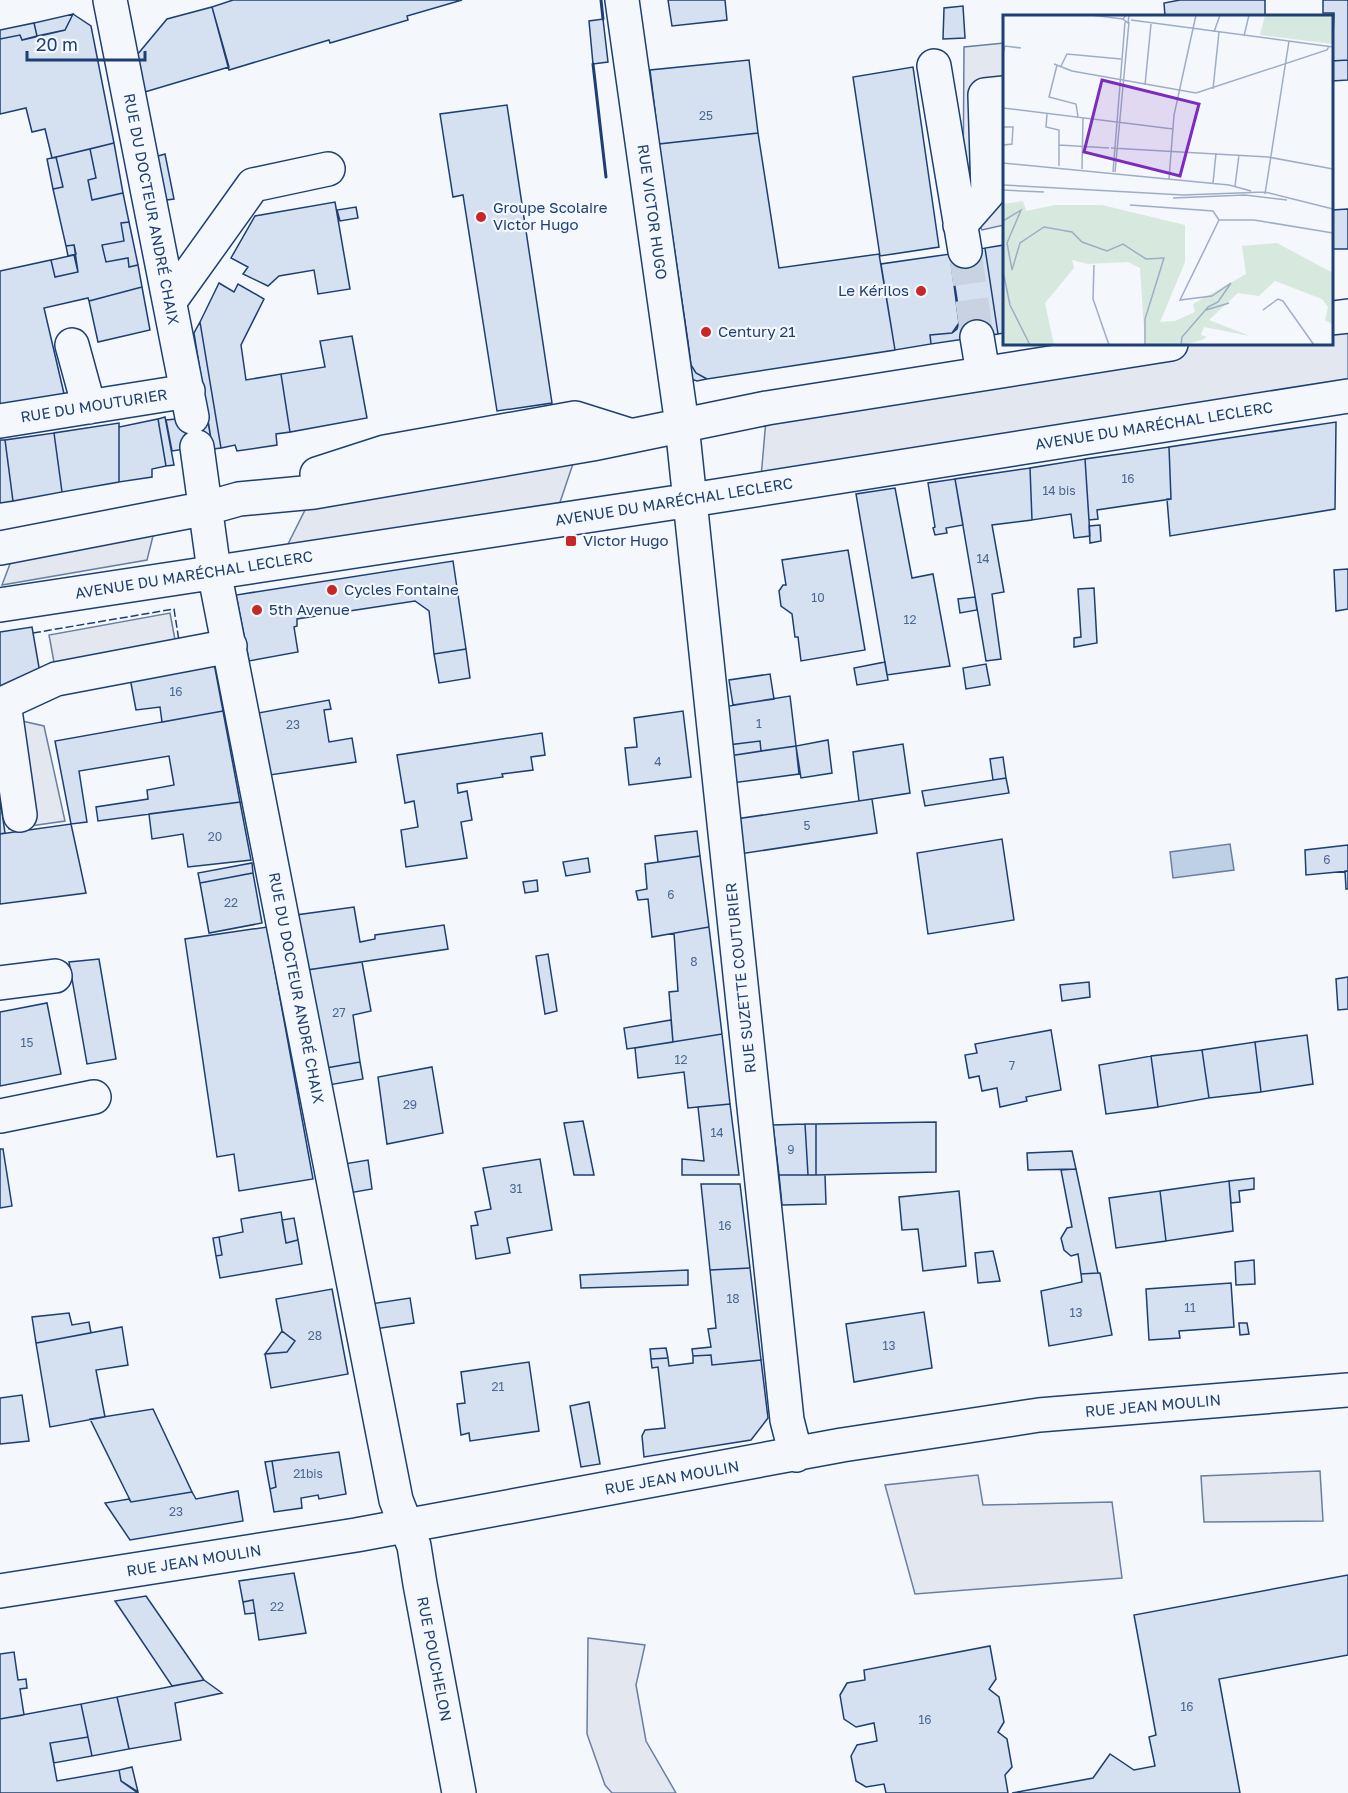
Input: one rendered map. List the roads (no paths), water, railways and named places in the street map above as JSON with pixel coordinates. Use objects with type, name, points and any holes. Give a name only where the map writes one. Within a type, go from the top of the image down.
[{"type":"street","name":"RUE DU DOCTEUR ANDRÉ CHAIX","points":[[110,0],[192,418],[207,508],[214,571],[396,1500],[406,1526]]},
{"type":"street","name":"RUE VICTOR HUGO","points":[[622,0],[691,500]]},
{"type":"street","points":[[933,66],[962,238],[988,193],[985,95],[1003,93]]},
{"type":"street","points":[[170,301],[253,184],[328,169]]},
{"type":"street","points":[[1333,318],[1348,316]]},
{"type":"street","points":[[976,337],[983,373]]},
{"type":"street","points":[[72,345],[89,407]]},
{"type":"street","points":[[0,548],[207,508],[239,499],[314,492],[633,436],[767,408],[1165,345]]},
{"type":"street","name":"AVENUE DU MARÉCHAL LECLERC","points":[[0,605],[691,500],[1348,396]]},
{"type":"street","name":"RUE DU MOUTURIER","points":[[0,420],[89,407],[192,418]]},
{"type":"street","name":"RUE SUZETTE COUTURIER","points":[[691,500],[787,1420],[796,1455]]},
{"type":"street","points":[[20,815],[4,704],[56,679],[230,646]]},
{"type":"street","points":[[0,983],[56,976]]},
{"type":"street","points":[[0,1116],[94,1097]]},
{"type":"street","name":"RUE JEAN MOULIN","points":[[0,1591],[406,1526],[842,1445],[1039,1415],[1348,1390]]},
{"type":"street","name":"RUE POUCHELON","points":[[406,1526],[414,1546],[459,1793]]},
{"type":"water","points":[[1230,844],[1234,870],[1173,878],[1170,852]]},
{"type":"tunnel","points":[[965,251],[977,337]]},
{"type":"place","name":"Groupe Scolaire Victor Hugo","points":[[481,217]]},
{"type":"place","name":"Le Kérilos","points":[[921,291]]},
{"type":"place","name":"Century 21","points":[[706,332]]},
{"type":"place","name":"Victor Hugo","points":[[571,541]]},
{"type":"place","name":"Cycles Fontaine","points":[[332,590]]},
{"type":"place","name":"5th Avenue","points":[[257,610]]}]
